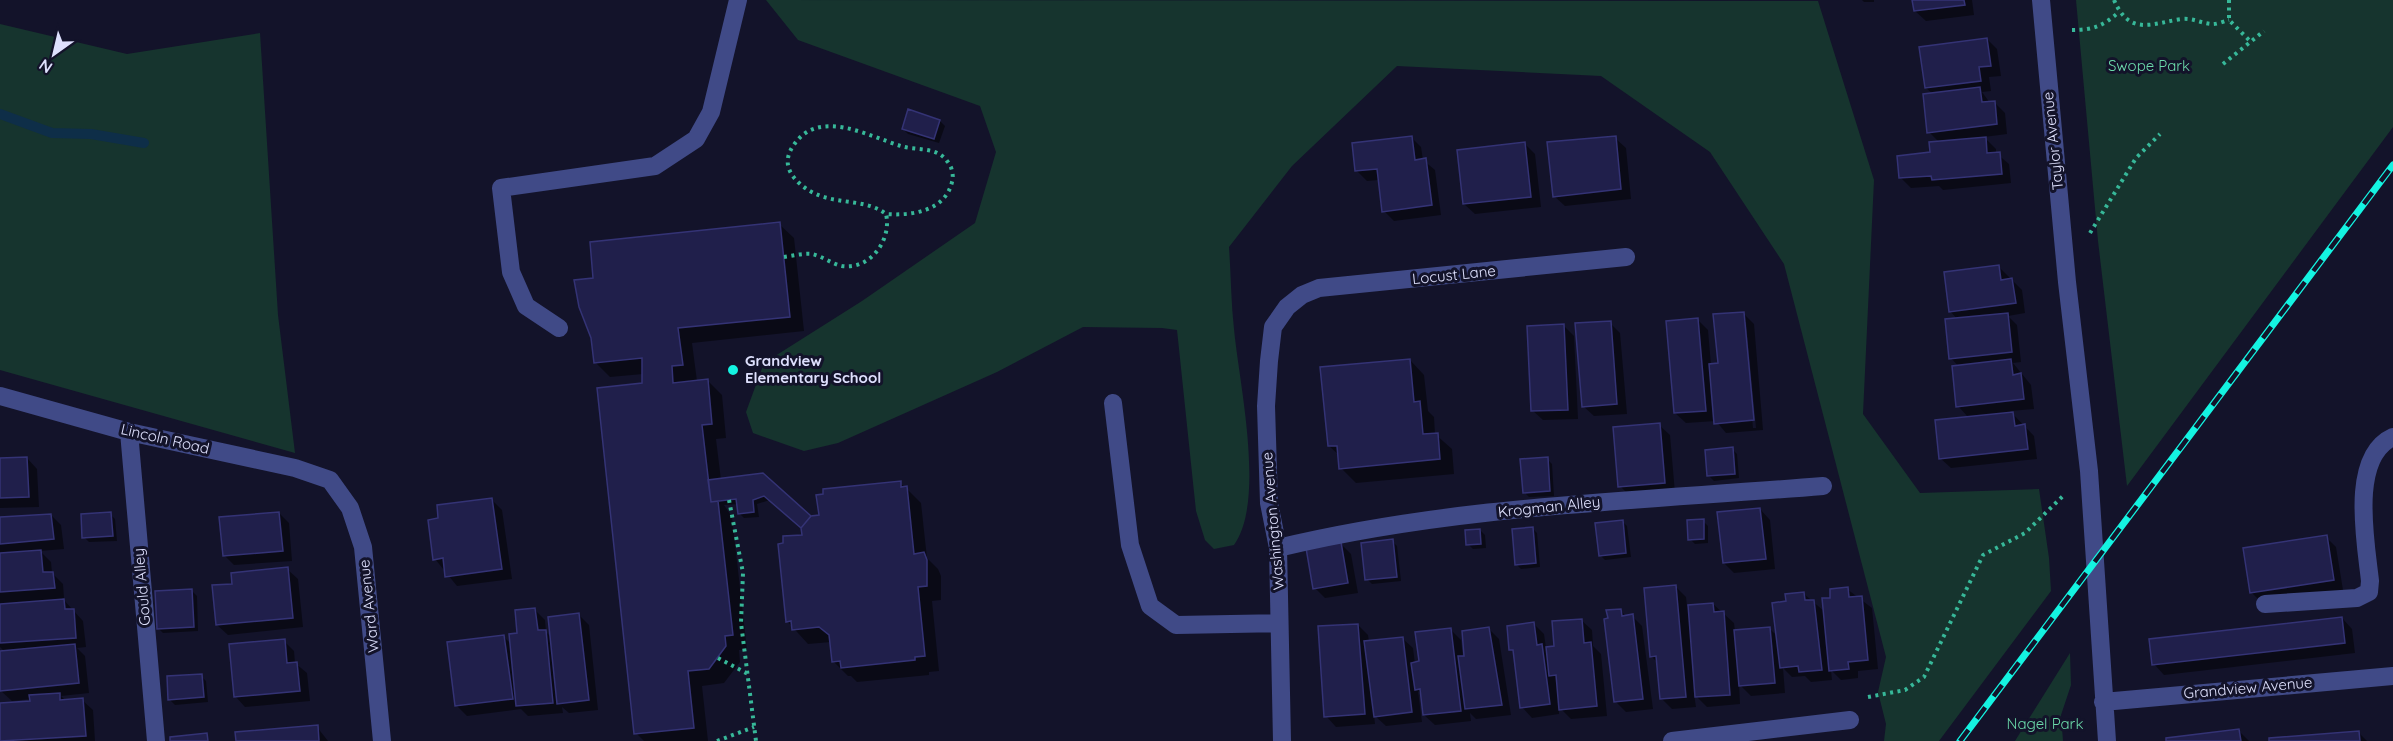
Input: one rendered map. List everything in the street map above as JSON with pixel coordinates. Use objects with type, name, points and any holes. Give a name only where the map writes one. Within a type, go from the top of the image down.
[{"type":"street","name":"Taylor Avenue","points":[[2041,0],[2066,275],[2089,471],[2107,741]]},
{"type":"street","points":[[559,328],[526,306],[511,272],[501,188],[655,166],[696,139],[711,112],[738,2]]},
{"type":"street","name":"Locust Lane","points":[[1287,307],[1302,295],[1319,288],[1626,257]]},
{"type":"street","name":"Washington Avenue","points":[[1282,741],[1278,548],[1269,503],[1266,406],[1273,327],[1287,307]]},
{"type":"street","name":"Lincoln Road","points":[[0,396],[129,432],[295,468],[330,480]]},
{"type":"street","points":[[1113,403],[1130,545],[1150,606],[1176,625],[1279,623]]},
{"type":"street","name":"Gould Alley","points":[[129,432],[156,741]]},
{"type":"street","points":[[2265,604],[2357,598],[2369,592],[2370,581],[2362,499],[2374,455],[2393,437]]},
{"type":"street","name":"Ward Avenue","points":[[330,480],[350,508],[363,548],[382,741]]},
{"type":"street","name":"Krogman Alley","points":[[1278,548],[1321,537],[1452,518],[1609,501],[1822,486]]},
{"type":"street","name":"Grandview Avenue","points":[[2103,702],[2393,676]]},
{"type":"street","points":[[1672,741],[1850,720]]},
{"type":"path","points":[[2114,0],[2124,18],[2141,26],[2182,20],[2198,20],[2211,24],[2229,20]]},
{"type":"path","points":[[2229,0],[2229,20],[2251,42]]},
{"type":"path","points":[[2043,30],[2092,30],[2104,25],[2119,12]]},
{"type":"path","points":[[2223,64],[2264,31]]},
{"type":"path","points":[[784,257],[811,254],[843,266],[871,258],[883,242],[888,223],[886,214],[877,207],[823,198],[800,184],[788,171],[787,156],[798,139],[820,128],[843,125],[904,147],[928,149],[947,160],[954,176],[950,192],[939,205],[908,214],[886,214]]},
{"type":"path","points":[[2066,275],[2136,158],[2160,134]]},
{"type":"path","points":[[1868,697],[1905,690],[1924,677],[1983,555],[2025,533],[2089,471]]},
{"type":"path","points":[[729,500],[743,573],[741,623],[756,741]]},
{"type":"path","points":[[718,658],[748,674]]},
{"type":"path","points":[[717,741],[754,727]]},
{"type":"green space","points":[[766,0],[1818,1],[1874,180],[1863,414],[1920,493],[2039,489],[2049,558],[2051,591],[1939,741],[1884,741],[1886,724],[1878,692],[1886,657],[1784,264],[1710,152],[1601,76],[1397,66],[1292,166],[1229,247],[1233,319],[1245,409],[1249,471],[1248,500],[1243,525],[1234,545],[1214,549],[1205,540],[1196,511],[1177,330],[1083,327],[997,372],[838,443],[804,451],[753,433],[746,412],[764,363],[862,301],[975,223],[996,152],[980,106],[798,40]]},
{"type":"green space","name":"Swope Park","points":[[2076,0],[2393,0],[2393,127],[2127,486],[2098,241]]},
{"type":"green space","points":[[0,24],[127,54],[260,33],[278,315],[295,453],[0,370]]},
{"type":"green space","name":"Nagel Park","points":[[2070,653],[2071,685],[2061,715],[2063,741],[2015,741]]},
{"type":"building","points":[[1912,0],[1964,0],[1965,5],[1914,11]]},
{"type":"building","points":[[1987,38],[1991,66],[1979,67],[1981,81],[1925,88],[1919,47]]},
{"type":"building","points":[[1980,87],[1982,102],[1995,101],[1997,124],[1927,133],[1923,94]]},
{"type":"building","points":[[908,109],[940,120],[934,139],[902,129]]},
{"type":"building","points":[[1412,136],[1415,160],[1426,158],[1432,205],[1382,212],[1377,169],[1355,171],[1352,143]]},
{"type":"building","points":[[1616,136],[1621,189],[1553,197],[1547,142]]},
{"type":"building","points":[[1986,137],[1987,153],[2000,152],[2002,174],[1932,180],[1931,176],[1899,178],[1897,156],[1930,152],[1929,142]]},
{"type":"building","points":[[1525,142],[1531,197],[1463,204],[1457,150]]},
{"type":"building","points":[[780,222],[790,317],[678,328],[683,365],[672,366],[673,383],[708,379],[712,424],[702,425],[711,502],[718,501],[733,635],[725,636],[726,646],[709,669],[688,671],[694,728],[634,734],[597,388],[642,383],[642,358],[594,363],[591,338],[579,307],[574,280],[593,278],[590,242]]},
{"type":"building","points":[[1999,265],[2001,280],[2012,278],[2016,303],[1949,312],[1944,272]]},
{"type":"building","points":[[1744,312],[1754,420],[1714,424],[1709,364],[1718,363],[1713,314]]},
{"type":"building","points":[[2008,313],[2012,352],[1949,359],[1945,319]]},
{"type":"building","points":[[1698,318],[1706,411],[1674,413],[1666,321]]},
{"type":"building","points":[[1611,321],[1617,404],[1582,407],[1575,323]]},
{"type":"building","points":[[1564,324],[1568,410],[1531,411],[1527,326]]},
{"type":"building","points":[[1410,359],[1414,402],[1420,401],[1423,434],[1438,433],[1440,459],[1339,469],[1337,446],[1328,446],[1320,367]]},
{"type":"building","points":[[2011,359],[2013,375],[2021,373],[2024,399],[1956,407],[1952,366]]},
{"type":"building","points":[[2013,412],[2015,426],[2025,424],[2028,449],[1939,459],[1935,420]]},
{"type":"building","points":[[1660,423],[1665,483],[1618,487],[1613,427]]},
{"type":"building","points":[[1733,447],[1735,474],[1707,476],[1705,450]]},
{"type":"building","points":[[27,457],[29,497],[0,498],[0,458]]},
{"type":"building","points":[[1548,457],[1550,491],[1523,493],[1520,459]]},
{"type":"building","points":[[763,473],[811,516],[801,528],[764,496],[753,500],[754,512],[738,514],[736,499],[711,502],[708,480]]},
{"type":"building","points":[[901,481],[901,487],[907,486],[914,554],[924,552],[927,560],[927,586],[918,587],[925,656],[915,657],[915,660],[841,668],[840,661],[832,662],[829,635],[819,627],[792,630],[791,621],[786,622],[778,544],[783,543],[783,536],[802,535],[801,528],[811,516],[819,515],[816,495],[823,494],[823,489]]},
{"type":"building","points":[[492,498],[502,569],[445,577],[443,558],[433,560],[428,520],[438,518],[437,505]]},
{"type":"building","points":[[1760,508],[1766,559],[1723,563],[1717,512]]},
{"type":"building","points":[[111,512],[113,536],[82,538],[81,514]]},
{"type":"building","points":[[279,512],[283,551],[223,556],[219,517]]},
{"type":"building","points":[[51,514],[54,539],[0,544],[0,517]]},
{"type":"building","points":[[1704,519],[1704,539],[1688,540],[1687,520]]},
{"type":"building","points":[[1623,520],[1626,553],[1599,556],[1595,523]]},
{"type":"building","points":[[1533,527],[1536,563],[1515,565],[1512,529]]},
{"type":"building","points":[[1480,529],[1481,544],[1466,545],[1465,530]]},
{"type":"building","points":[[2327,535],[2334,580],[2250,593],[2243,548]]},
{"type":"building","points":[[1393,539],[1397,577],[1365,580],[1361,543]]},
{"type":"building","points":[[1341,542],[1348,583],[1313,589],[1306,548]]},
{"type":"building","points":[[41,550],[43,572],[53,572],[55,588],[0,592],[0,553]]},
{"type":"building","points":[[288,567],[293,618],[216,625],[212,585],[232,584],[231,573]]},
{"type":"building","points":[[1676,585],[1686,697],[1660,699],[1656,656],[1650,657],[1644,588]]},
{"type":"building","points":[[1848,587],[1849,597],[1862,596],[1868,660],[1848,662],[1849,669],[1829,671],[1822,598],[1830,598],[1830,589]]},
{"type":"building","points":[[192,589],[194,627],[157,629],[155,591]]},
{"type":"building","points":[[1804,592],[1805,600],[1814,600],[1822,670],[1799,672],[1798,666],[1780,668],[1772,603],[1786,601],[1785,594]]},
{"type":"building","points":[[64,599],[65,609],[74,609],[76,638],[0,643],[0,604]]},
{"type":"building","points":[[1713,603],[1714,612],[1724,611],[1730,695],[1695,697],[1688,605]]},
{"type":"building","points":[[535,608],[538,630],[546,630],[553,703],[516,706],[509,634],[517,633],[515,610]]},
{"type":"building","points":[[1621,609],[1622,616],[1633,614],[1643,699],[1614,702],[1604,619],[1608,618],[1606,610]]},
{"type":"building","points":[[579,613],[589,700],[557,704],[548,617]]},
{"type":"building","points":[[2342,617],[2345,643],[2152,665],[2149,639]]},
{"type":"building","points":[[1582,619],[1584,643],[1591,642],[1597,706],[1559,710],[1556,675],[1549,676],[1546,647],[1554,646],[1552,621]]},
{"type":"building","points":[[1534,622],[1537,645],[1542,644],[1550,704],[1520,708],[1513,650],[1509,650],[1507,626]]},
{"type":"building","points":[[1358,624],[1365,714],[1324,717],[1318,626]]},
{"type":"building","points":[[1489,627],[1502,705],[1465,709],[1458,656],[1464,656],[1462,631]]},
{"type":"building","points":[[1770,627],[1775,683],[1739,686],[1734,630]]},
{"type":"building","points":[[1451,628],[1461,711],[1423,715],[1420,689],[1415,690],[1411,663],[1419,661],[1415,632]]},
{"type":"building","points":[[504,635],[513,699],[455,706],[447,642]]},
{"type":"building","points":[[1403,637],[1412,712],[1374,717],[1364,641]]},
{"type":"building","points":[[285,639],[287,663],[297,662],[300,691],[234,697],[229,644]]},
{"type":"building","points":[[75,644],[79,683],[0,691],[0,651]]},
{"type":"building","points":[[202,674],[204,697],[168,700],[167,676]]},
{"type":"building","points":[[60,693],[60,700],[83,698],[86,736],[0,741],[0,703],[30,701],[29,695]]},
{"type":"building","points":[[318,725],[319,741],[236,741],[235,732]]},
{"type":"building","points":[[2239,729],[2241,741],[2166,741],[2166,738]]},
{"type":"building","points":[[2359,731],[2360,741],[2269,741],[2269,738]]},
{"type":"building","points":[[207,733],[208,741],[170,741],[170,737]]},
{"type":"waterway","points":[[0,114],[52,133],[91,134],[144,143]]},
{"type":"railway","points":[[1960,741],[2393,165]]},
{"type":"place","name":"Grandview Elementary School","points":[[733,370]]}]
